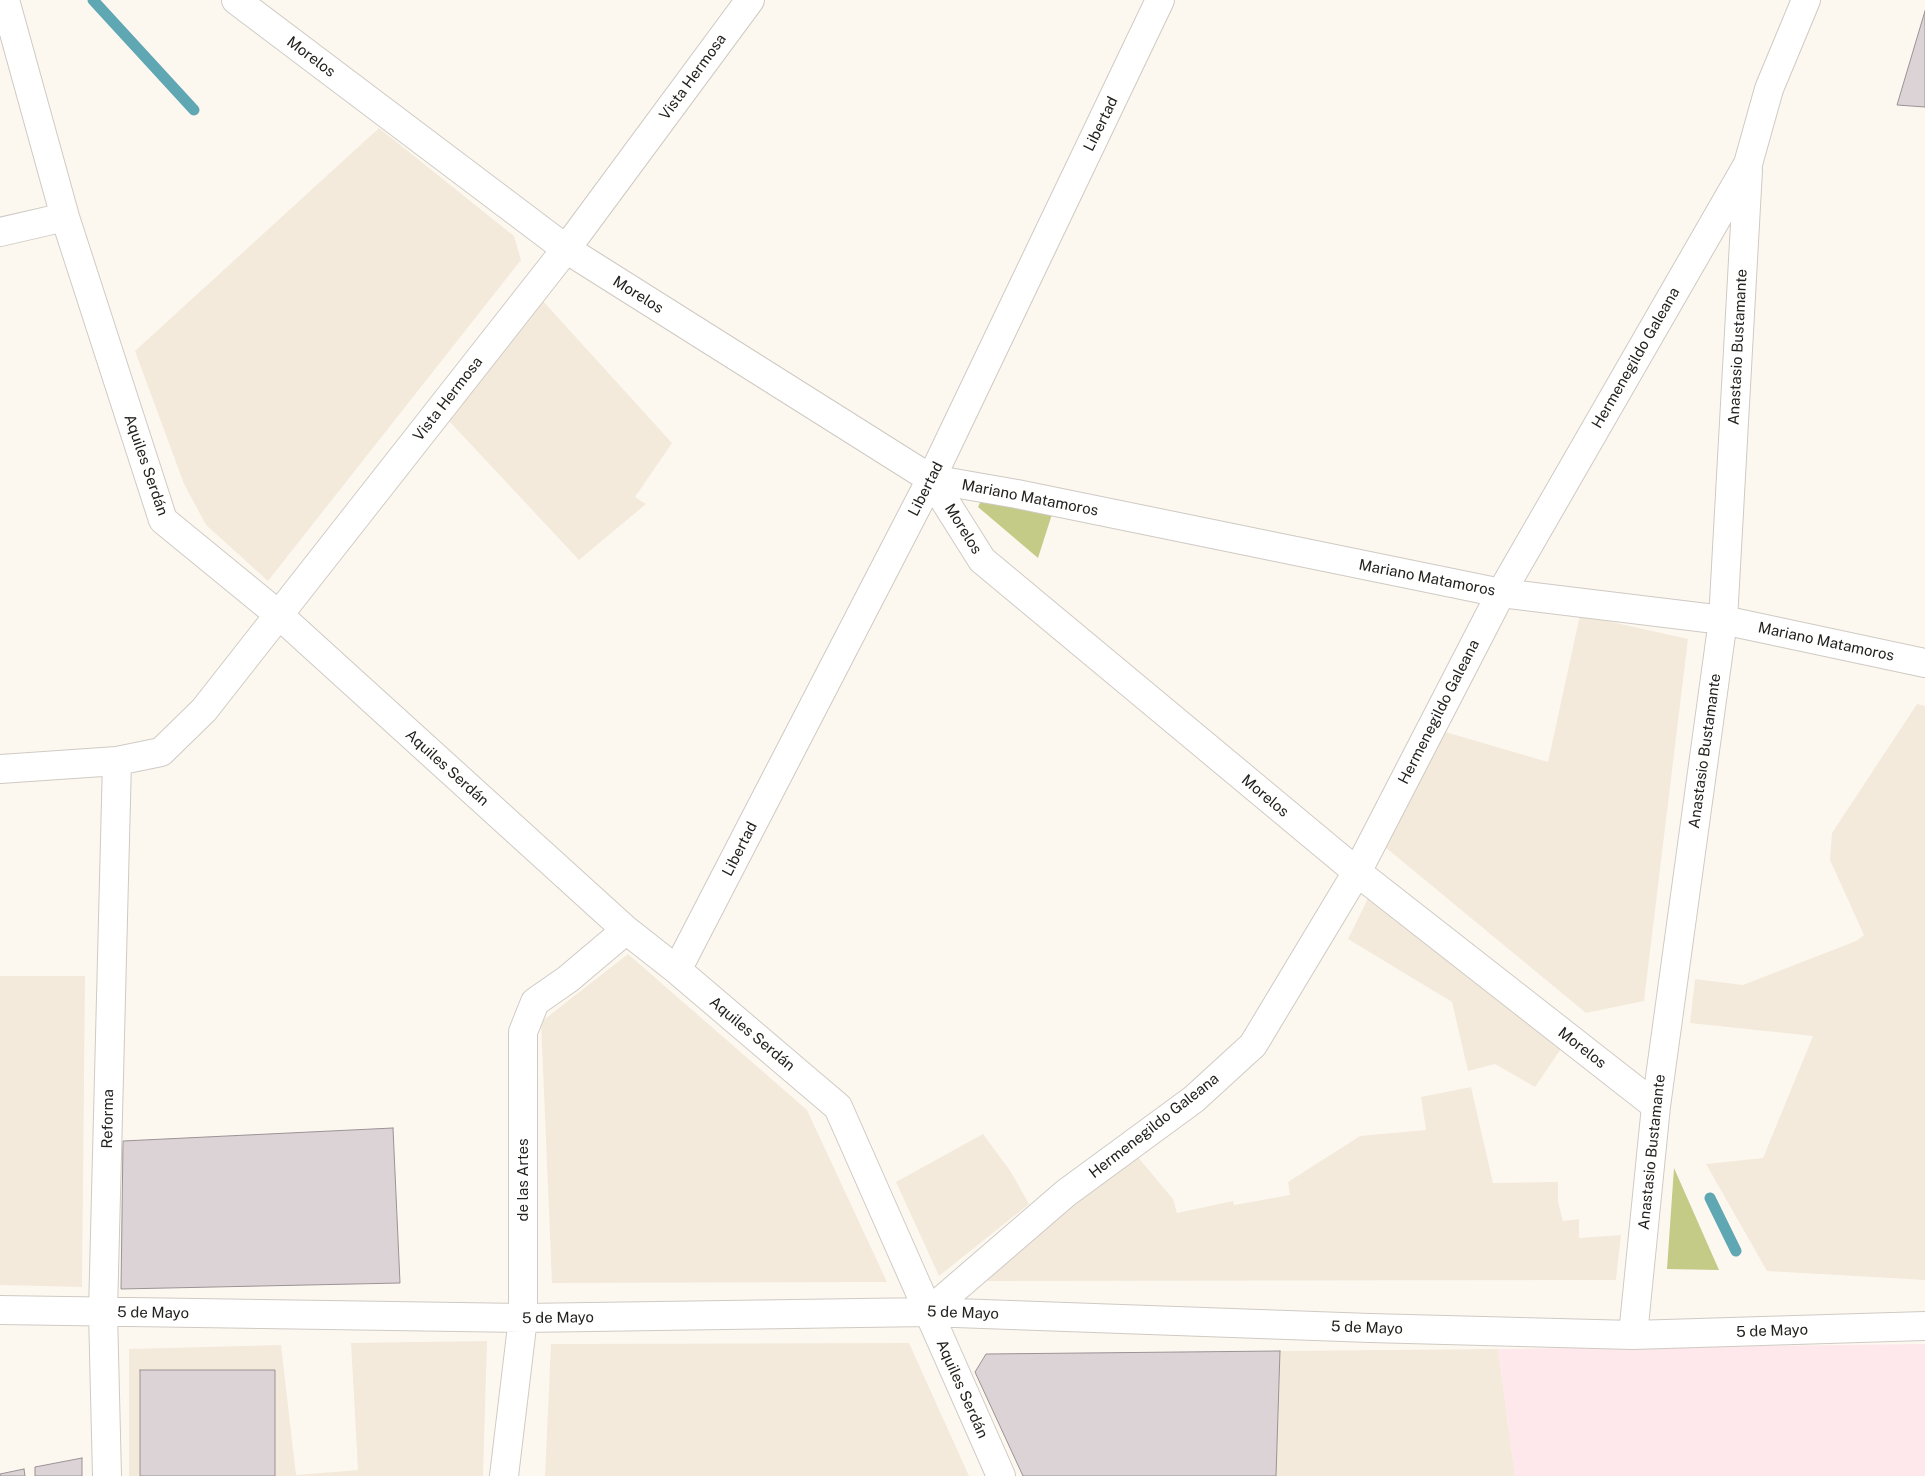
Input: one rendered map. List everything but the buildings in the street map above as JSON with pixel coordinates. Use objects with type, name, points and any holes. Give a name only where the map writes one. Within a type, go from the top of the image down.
[{"type":"street","name":"Aquiles Serdán","points":[[5,0],[65,217],[163,520],[279,614],[626,930],[677,970],[838,1107],[1001,1476]]},
{"type":"street","name":"Morelos","points":[[236,0],[566,249],[931,479],[982,560],[1357,872],[1656,1106]]},
{"type":"street","name":"Vista Hermosa","points":[[0,768],[116,761],[161,752],[204,710],[566,249],[750,0]]},
{"type":"street","name":"Libertad","points":[[677,970],[931,479],[1160,0]]},
{"type":"street","name":"Hermenegildo Galeana","points":[[928,1312],[1066,1193],[1194,1099],[1253,1044],[1357,872],[1501,593],[1748,164],[1769,89],[1806,0]]},
{"type":"street","name":"Anastasio Bustamante","points":[[1633,1335],[1656,1106],[1723,620],[1748,164]]},
{"type":"street","points":[[0,232],[65,217]]},
{"type":"street","name":"Mariano Matamoros","points":[[931,479],[1018,494],[1501,593],[1723,620],[1925,663]]},
{"type":"street","name":"Reforma","points":[[107,1476],[103,1312],[116,761]]},
{"type":"street","name":"de las Artes","points":[[504,1476],[523,1318],[523,1032],[535,1002],[568,979],[626,930]]},
{"type":"street","name":"5 de Mayo","points":[[0,1310],[523,1318],[928,1312],[1370,1328],[1633,1335],[1925,1326]]},
{"type":"shaded area","points":[[379,128],[514,236],[521,260],[268,581],[206,525],[184,484],[135,351]]},
{"type":"shaded area","points":[[542,300],[672,443],[635,497],[646,504],[579,560],[449,421]]},
{"type":"shaded area","points":[[1580,615],[1688,639],[1644,1001],[1586,1013],[1385,847],[1442,731],[1548,762]]},
{"type":"shaded area","points":[[1917,704],[1925,706],[1925,1280],[1767,1271],[1706,1164],[1763,1158],[1813,1036],[1690,1023],[1695,979],[1743,985],[1856,941],[1864,935],[1830,860],[1832,833]]},
{"type":"shaded area","points":[[1374,886],[1567,1040],[1535,1087],[1495,1064],[1468,1071],[1452,1002],[1348,939]]},
{"type":"shaded area","points":[[628,954],[807,1110],[887,1282],[552,1283],[541,1022]]},
{"type":"shaded area","points":[[0,976],[85,976],[82,1287],[0,1285]]},
{"type":"shaded area","points":[[1471,1087],[1493,1183],[1558,1182],[1558,1202],[1563,1221],[1579,1219],[1579,1238],[1621,1235],[1616,1280],[988,1281],[986,1274],[1075,1199],[1137,1156],[1173,1199],[1177,1213],[1233,1201],[1234,1205],[1290,1195],[1288,1182],[1360,1136],[1426,1130],[1421,1097]]},
{"type":"shaded area","points":[[983,1134],[1011,1172],[1029,1204],[939,1276],[896,1182]]},
{"type":"shaded area","points":[[487,1341],[483,1476],[129,1476],[129,1349],[281,1345],[296,1475],[358,1470],[351,1343]]},
{"type":"shaded area","points":[[909,1343],[969,1476],[545,1476],[551,1344]]},
{"type":"shaded area","points":[[1925,1344],[1925,1476],[1515,1476],[1498,1349]]},
{"type":"shaded area","points":[[1498,1349],[1515,1476],[1276,1476],[1280,1351]]},
{"type":"green space","points":[[985,493],[1054,508],[1038,558],[978,507]]},
{"type":"green space","points":[[1674,1168],[1719,1270],[1667,1269]]},
{"type":"waterway","points":[[93,0],[194,110]]},
{"type":"waterway","points":[[1710,1198],[1736,1251]]}]
